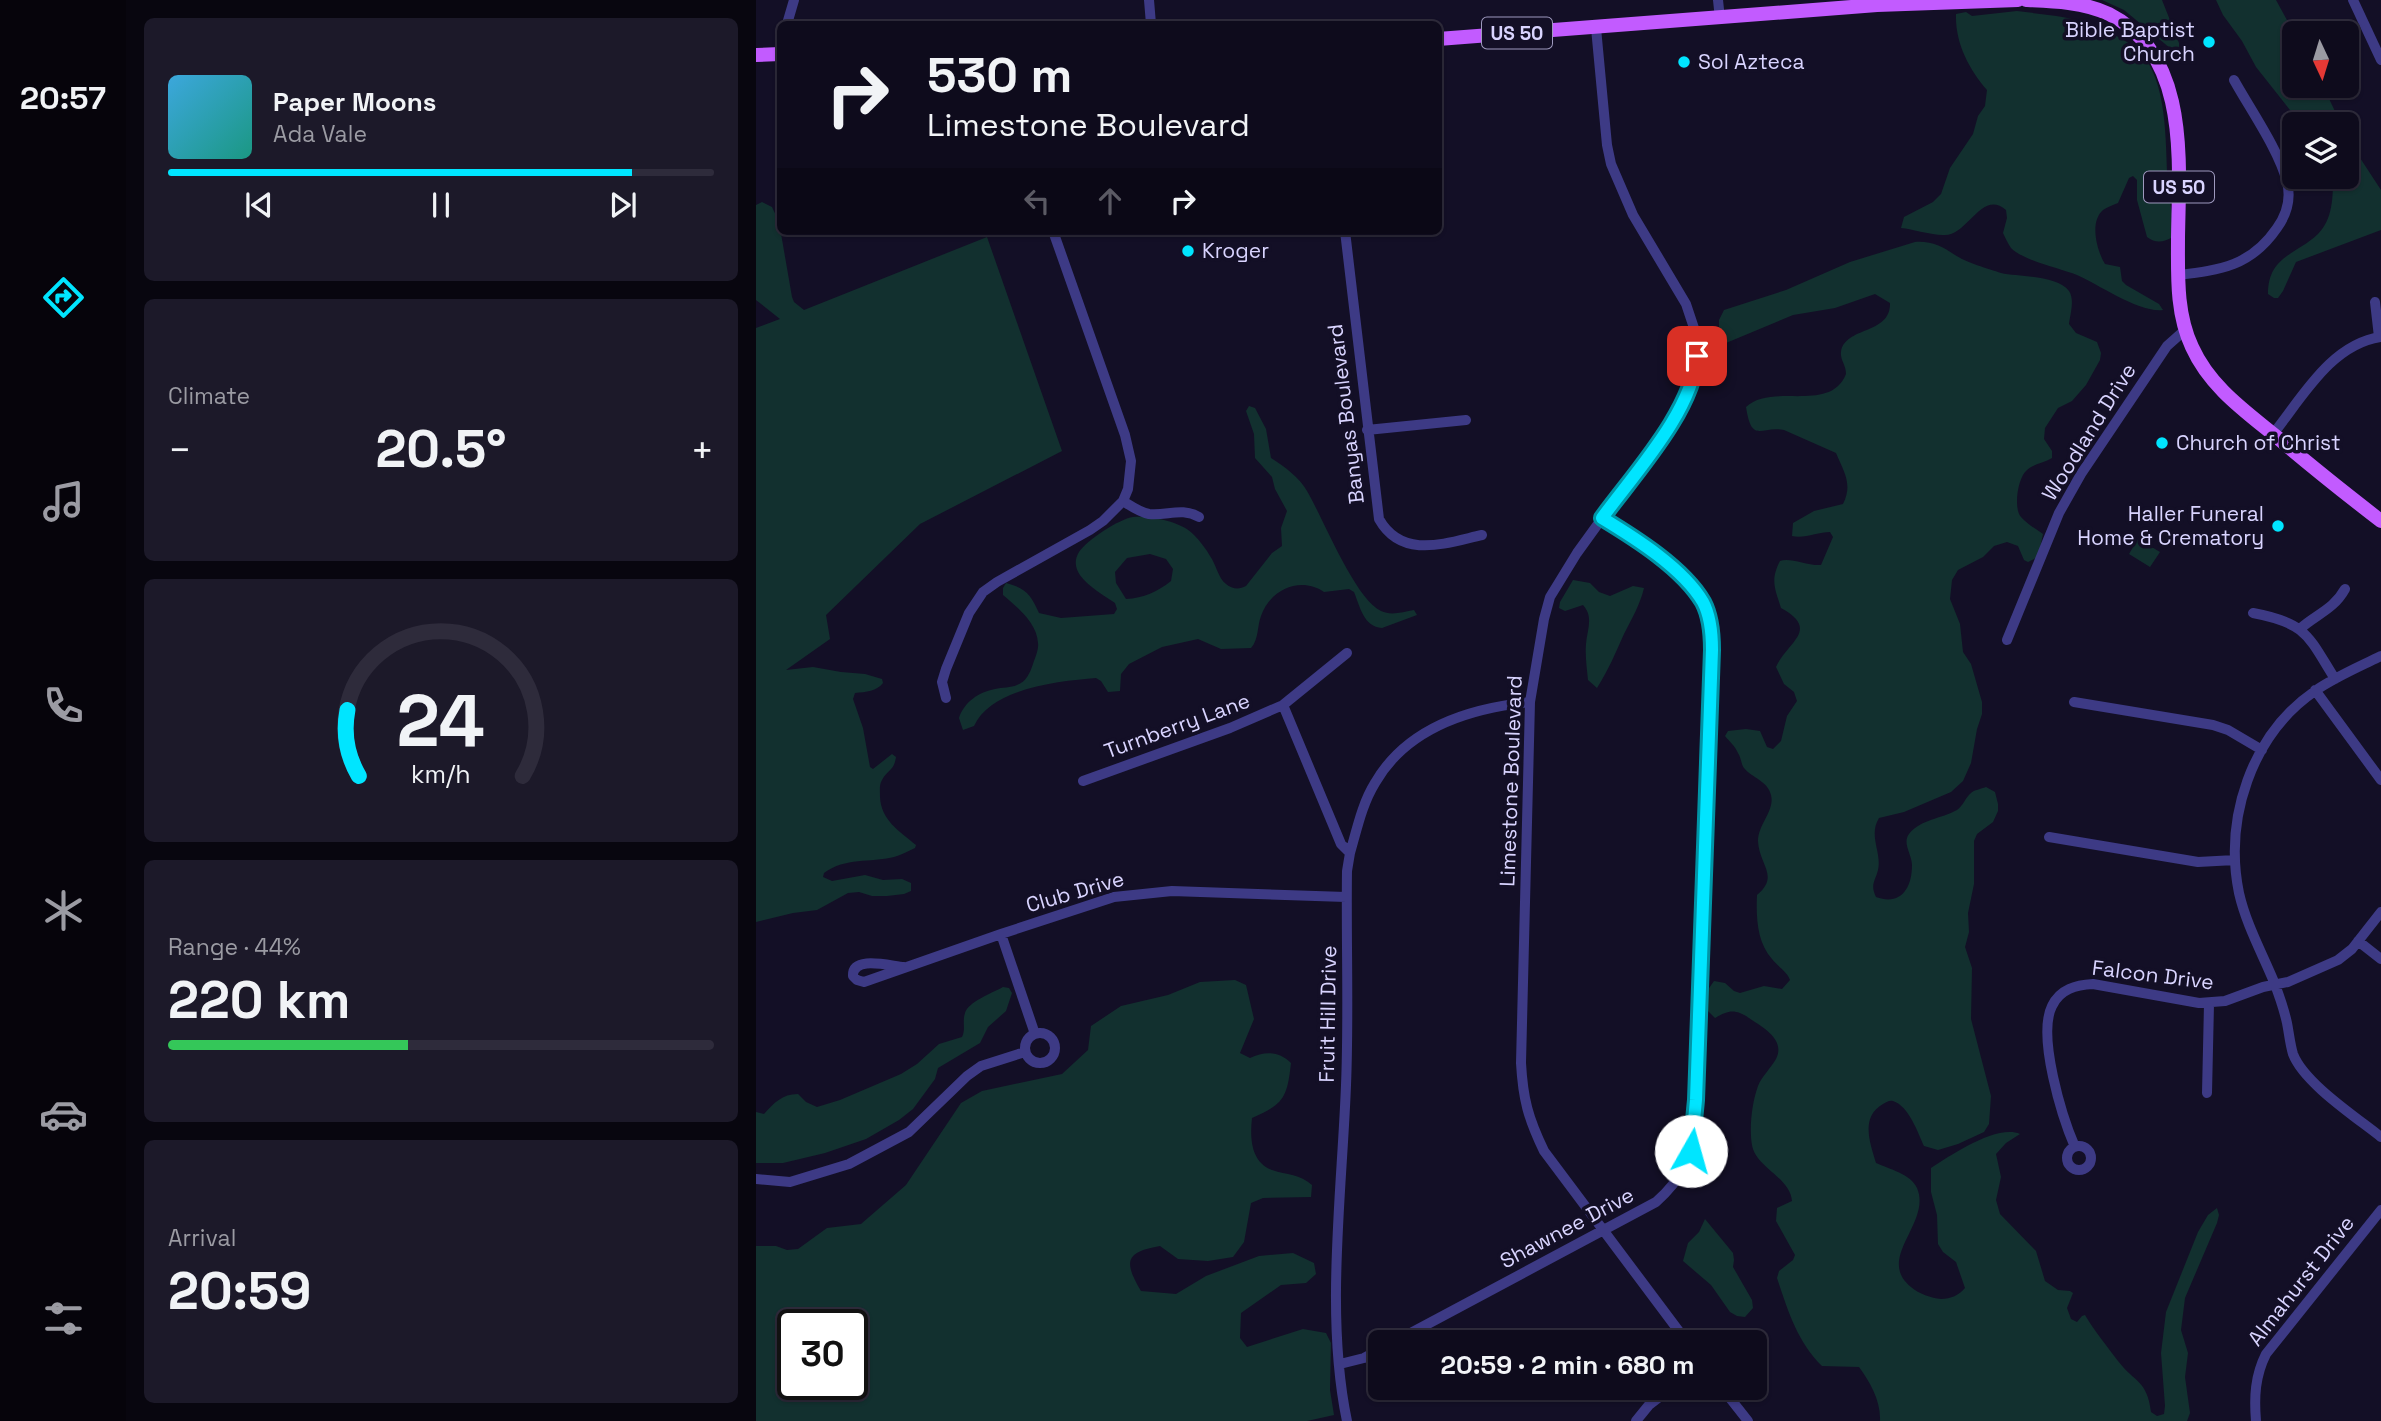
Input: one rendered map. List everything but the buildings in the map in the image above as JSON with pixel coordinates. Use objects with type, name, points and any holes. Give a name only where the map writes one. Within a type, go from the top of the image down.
[{"type":"main road","name":"US 50","points":[[1442,39],[1720,19],[1866,3],[2018,0]]},
{"type":"main road","name":"US 50","points":[[2026,0],[2070,4],[2108,14],[2139,36],[2153,53],[2168,85],[2176,122],[2179,153],[2178,294],[2185,330],[2202,367],[2233,403],[2381,521]]},
{"type":"main road","points":[[756,55],[777,54]]},
{"type":"street","points":[[788,21],[794,0]]},
{"type":"street","points":[[1149,0],[1151,21]]},
{"type":"street","points":[[1718,0],[1720,19]]},
{"type":"street","points":[[2358,2],[2381,60]]},
{"type":"street","name":"Limestone Boulevard","points":[[1596,28],[1606,145],[1611,164],[1633,215],[1686,304],[1695,331],[1697,356],[1694,377],[1681,409],[1602,518],[1550,597],[1538,645],[1530,702],[1521,1063],[1523,1094],[1529,1121],[1544,1151],[1678,1330]]},
{"type":"street","points":[[2178,275],[2222,268],[2251,256],[2262,247],[2279,225],[2288,205],[2287,184],[2279,160],[2234,80]]},
{"type":"street","points":[[946,698],[942,682],[946,669],[969,613],[983,592],[1103,521],[1123,501],[1130,474],[1128,448],[1054,235]]},
{"type":"street","name":"Banyas Boulevard","points":[[1345,235],[1379,519],[1391,535],[1406,544],[1430,547],[1482,535]]},
{"type":"street","points":[[2273,434],[2333,359],[2354,345],[2380,337],[2375,302]]},
{"type":"street","name":"Woodland Drive","points":[[2007,640],[2059,513],[2081,474],[2166,346],[2185,330]]},
{"type":"street","points":[[1367,430],[1466,419]]},
{"type":"street","points":[[1123,501],[1146,514],[1182,511],[1199,517]]},
{"type":"street","name":"Shawnee Drive","points":[[1416,1330],[1656,1202],[1671,1189],[1683,1171],[1691,1151],[1695,1127],[1712,650],[1710,623],[1703,603],[1673,568],[1602,518]]},
{"type":"street","points":[[2301,628],[2330,609],[2339,601],[2345,589]]},
{"type":"street","points":[[2253,613],[2271,616],[2301,628],[2335,679]]},
{"type":"street","points":[[1347,653],[1283,705],[1341,844],[1350,853],[1361,812],[1374,783],[1390,761],[1412,740],[1450,720],[1477,711],[1530,702]]},
{"type":"street","points":[[2381,656],[2315,691],[2281,723],[2250,772],[2236,829],[2235,860],[2243,906],[2286,1016],[2293,1053],[2304,1072],[2381,1137]]},
{"type":"street","points":[[2315,691],[2381,780]]},
{"type":"street","points":[[2074,702],[2213,725],[2228,730],[2262,750]]},
{"type":"street","name":"Turnberry Lane","points":[[1083,781],[1241,724],[1283,705]]},
{"type":"street","points":[[2049,837],[2198,862],[2235,860]]},
{"type":"street","name":"Fruit Hill Drive","points":[[1347,1421],[1340,1364],[1336,1272],[1346,1082],[1346,897],[1350,853]]},
{"type":"street","name":"Club Drive","points":[[904,967],[1114,897],[1157,891],[1346,897]]},
{"type":"street","name":"Falcon Drive","points":[[2075,1147],[2062,1113],[2052,1069],[2049,1020],[2056,999],[2075,986],[2093,984],[2209,1004],[2225,1002],[2288,982],[2338,960],[2358,941],[2381,912]]},
{"type":"street","points":[[1000,934],[1035,1034]]},
{"type":"street","points":[[2358,941],[2381,959]]},
{"type":"street","points":[[2207,1093],[2209,1004]]},
{"type":"street","points":[[1035,1034],[1046,1034],[1055,1046],[1053,1057],[1046,1063],[1035,1063],[1025,1052],[1026,1041],[1035,1034]]},
{"type":"street","points":[[756,1179],[790,1182],[849,1164],[909,1132],[981,1066],[1025,1052]]},
{"type":"street","name":"Almahurst Drive","points":[[2256,1421],[2255,1385],[2266,1354],[2381,1210]]},
{"type":"street","points":[[1340,1364],[1368,1356]]},
{"type":"street","points":[[1636,1421],[1655,1400]]},
{"type":"street","points":[[1731,1400],[1748,1421]]},
{"type":"green space","points":[[2102,0],[2162,0],[2179,43],[2179,51],[2176,53],[2124,10]]},
{"type":"green space","points":[[2216,0],[2276,0],[2287,21],[2282,21],[2282,98],[2329,98],[2335,112],[2292,112],[2256,67],[2242,41],[2223,15]]},
{"type":"green space","points":[[2017,11],[2072,19],[2107,31],[2139,52],[2153,72],[2162,104],[2168,189],[2175,231],[2173,237],[2154,241],[2147,237],[2137,200],[2137,180],[2133,176],[2129,178],[2118,203],[2099,215],[2095,229],[2099,252],[2105,264],[2120,267],[2122,281],[2126,285],[2159,304],[2163,310],[2153,310],[2131,303],[2077,275],[2017,253],[2003,233],[2006,210],[1997,205],[1982,209],[1961,228],[1945,235],[1901,228],[1904,217],[1933,202],[1941,194],[1950,168],[1973,134],[1978,116],[1985,106],[1987,90],[1964,55],[1956,25],[1956,14],[1966,12],[1972,16]]},
{"type":"green space","points":[[2359,156],[2381,190],[2381,230],[2296,262],[2283,291],[2278,298],[2274,298],[2268,294],[2273,272],[2278,264],[2323,228],[2333,189],[2359,189]]},
{"type":"green space","points":[[762,202],[772,207],[777,218],[777,235],[781,235],[792,297],[804,310],[987,237],[1062,451],[920,524],[826,615],[830,639],[786,670],[813,667],[882,679],[883,683],[878,688],[855,693],[853,699],[863,728],[870,767],[873,769],[892,754],[896,757],[894,765],[880,784],[881,805],[887,819],[916,845],[915,848],[894,857],[858,861],[832,868],[824,873],[823,877],[832,881],[865,875],[883,880],[902,879],[911,883],[911,891],[887,896],[848,893],[817,910],[756,922],[756,328],[780,319],[756,300],[756,205]]},
{"type":"green space","points":[[1915,242],[1936,245],[1965,260],[2001,273],[2047,279],[2063,286],[2072,299],[2069,324],[2076,333],[2097,342],[2101,353],[2086,385],[2072,401],[2058,408],[2045,428],[2044,439],[2052,451],[2052,458],[2027,470],[2019,486],[2017,507],[2021,517],[2043,534],[2038,557],[2028,562],[2024,560],[2018,546],[2007,542],[1994,546],[1983,557],[1958,570],[1952,580],[1950,599],[1960,624],[1963,652],[1971,664],[1982,702],[1982,714],[1971,763],[1963,781],[1951,792],[1904,812],[1879,818],[1875,831],[1879,863],[1874,893],[1876,897],[1892,899],[1903,893],[1910,881],[1912,861],[1907,845],[1909,834],[1925,822],[1957,810],[1974,791],[1986,787],[1995,792],[1998,811],[1993,822],[1977,834],[1974,841],[1974,884],[1965,947],[1972,968],[1971,1019],[1991,1096],[1989,1124],[1984,1132],[1938,1150],[1924,1146],[1904,1108],[1889,1101],[1876,1109],[1871,1116],[1871,1147],[1876,1163],[1910,1179],[1917,1188],[1920,1201],[1901,1252],[1899,1264],[1902,1276],[1918,1292],[1945,1299],[1965,1288],[1956,1262],[1943,1252],[1938,1244],[1937,1215],[1931,1192],[1931,1168],[1987,1137],[2010,1132],[2020,1134],[1996,1154],[2001,1177],[1996,1200],[2000,1214],[2036,1251],[2045,1281],[2058,1290],[2073,1293],[2067,1308],[2071,1319],[2077,1322],[2085,1315],[2118,1361],[2143,1388],[2151,1412],[2157,1416],[2164,1414],[2165,1406],[2161,1353],[2166,1312],[2198,1232],[2208,1215],[2217,1208],[2217,1223],[2185,1298],[2181,1330],[2188,1353],[2185,1377],[2190,1413],[2187,1421],[1880,1421],[1874,1392],[1859,1367],[1822,1366],[1813,1356],[1789,1314],[1777,1278],[1779,1271],[1793,1260],[1795,1255],[1776,1221],[1777,1208],[1792,1201],[1785,1185],[1755,1153],[1751,1131],[1756,1092],[1776,1059],[1778,1045],[1771,1034],[1744,1015],[1732,1012],[1715,1018],[1706,1009],[1707,991],[1714,981],[1725,983],[1740,993],[1764,986],[1782,989],[1790,980],[1763,945],[1757,921],[1757,895],[1764,888],[1768,876],[1758,841],[1771,807],[1771,795],[1767,786],[1744,768],[1737,750],[1725,736],[1728,731],[1746,729],[1760,731],[1767,747],[1773,749],[1781,741],[1787,716],[1797,701],[1794,692],[1784,684],[1776,667],[1800,630],[1799,623],[1793,616],[1781,608],[1775,590],[1775,574],[1780,561],[1784,560],[1821,565],[1833,537],[1830,532],[1792,536],[1793,523],[1814,511],[1843,504],[1847,490],[1846,478],[1836,453],[1784,430],[1755,430],[1748,419],[1746,407],[1757,400],[1770,397],[1827,393],[1838,386],[1846,374],[1841,355],[1844,344],[1883,320],[1890,303],[1875,294],[1835,308],[1793,315],[1726,343],[1719,338],[1719,320],[1724,310],[1786,290],[1850,262]]},
{"type":"green space","points":[[1249,406],[1255,408],[1266,429],[1271,458],[1304,486],[1350,575],[1371,604],[1389,613],[1414,610],[1417,615],[1382,628],[1376,627],[1367,620],[1354,592],[1349,589],[1324,592],[1315,587],[1296,585],[1279,592],[1265,607],[1251,648],[1221,649],[1198,639],[1162,647],[1129,664],[1121,674],[1120,691],[1108,692],[1096,678],[1046,684],[1010,695],[995,703],[983,713],[974,726],[963,730],[959,718],[968,703],[983,693],[1023,682],[1037,654],[1038,643],[1034,629],[1025,616],[1003,595],[1006,583],[1027,593],[1039,613],[1061,618],[1114,614],[1117,609],[1115,603],[1086,582],[1080,575],[1076,560],[1083,547],[1096,536],[1133,517],[1166,520],[1189,530],[1207,551],[1223,581],[1236,588],[1246,586],[1272,553],[1282,546],[1281,528],[1287,511],[1272,477],[1255,458],[1254,434],[1246,411]],"holes":[[[1150,554],[1166,559],[1173,569],[1171,581],[1150,594],[1126,599],[1116,583],[1115,572],[1127,558]]]},
{"type":"green space","points":[[2138,539],[2160,552],[2150,567],[2129,554]]},
{"type":"green space","points":[[1573,580],[1590,583],[1599,592],[1610,596],[1633,586],[1644,588],[1636,611],[1597,688],[1588,680],[1588,614],[1583,605],[1565,611],[1559,608]]},
{"type":"green space","points":[[1235,980],[1246,985],[1254,1019],[1240,1053],[1250,1058],[1266,1053],[1277,1054],[1291,1063],[1288,1084],[1282,1098],[1271,1108],[1252,1118],[1251,1133],[1255,1155],[1272,1170],[1307,1181],[1312,1185],[1311,1197],[1263,1198],[1251,1203],[1244,1242],[1233,1257],[1208,1261],[1178,1259],[1160,1246],[1140,1251],[1134,1255],[1130,1265],[1135,1281],[1141,1291],[1176,1294],[1206,1276],[1259,1256],[1293,1253],[1314,1263],[1316,1274],[1306,1283],[1281,1285],[1241,1313],[1240,1338],[1247,1347],[1303,1329],[1326,1333],[1331,1343],[1330,1390],[1334,1415],[1307,1421],[756,1421],[756,1246],[798,1249],[827,1228],[861,1224],[906,1185],[961,1103],[982,1091],[1062,1074],[1088,1050],[1091,1026],[1121,1006],[1168,995],[1200,982]]},
{"type":"green space","points":[[1003,987],[1009,988],[1012,993],[1006,1011],[988,1027],[980,1043],[938,1068],[935,1079],[913,1109],[899,1120],[866,1139],[825,1153],[783,1163],[756,1163],[756,1112],[764,1114],[779,1100],[792,1094],[798,1094],[817,1107],[901,1074],[939,1044],[962,1037],[967,1009]]},
{"type":"green space","points":[[1705,1219],[1733,1253],[1733,1267],[1752,1300],[1753,1308],[1745,1317],[1730,1312],[1711,1285],[1683,1261],[1688,1243],[1699,1232]]},
{"type":"place","name":"Bible Baptist Church","points":[[2209,42]]},
{"type":"place","name":"Sol Azteca","points":[[1684,62]]},
{"type":"place","name":"Kroger","points":[[1188,251]]},
{"type":"place","name":"Church of Christ","points":[[2162,443]]},
{"type":"place","name":"Haller Funeral Home & Crematory","points":[[2278,526]]},
{"type":"route","points":[[1691,1151],[1695,1127],[1712,634],[1703,603],[1683,577],[1602,518],[1681,409],[1694,377],[1697,356]]}]
